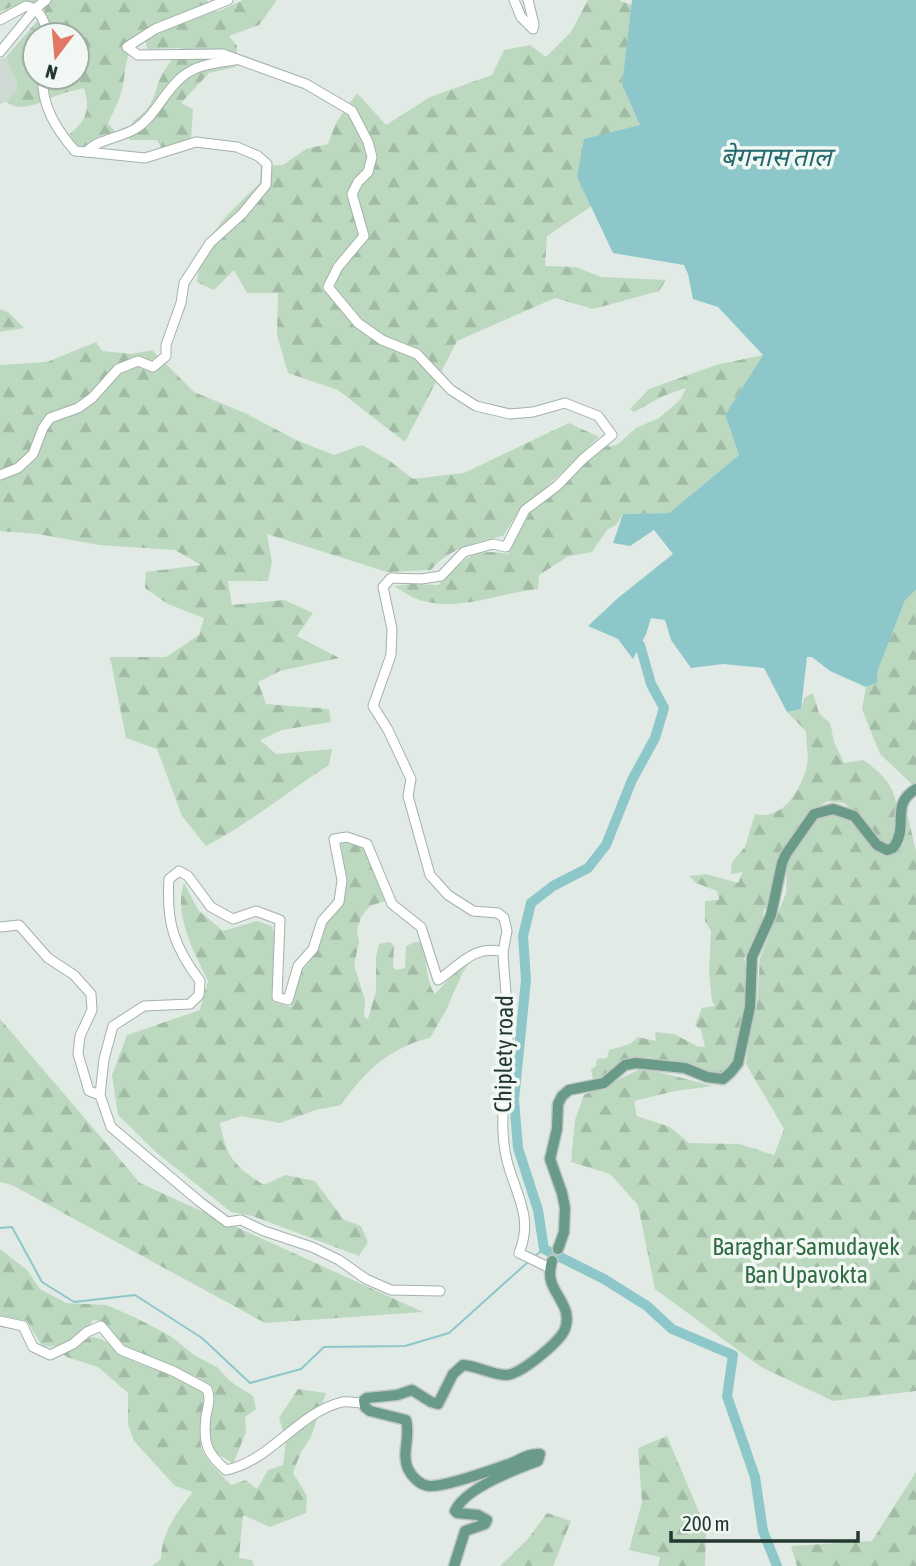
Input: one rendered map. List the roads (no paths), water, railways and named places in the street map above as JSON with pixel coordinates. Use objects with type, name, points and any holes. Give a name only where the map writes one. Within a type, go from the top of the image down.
[{"type":"main road","points":[[558,1249],[564,1232],[565,1208],[550,1160],[557,1129],[558,1104],[562,1096],[569,1090],[604,1083],[625,1065],[636,1063],[685,1069],[723,1079],[738,1063],[750,1007],[751,957],[771,915],[786,854],[814,814],[833,809],[854,816],[877,845],[887,849],[894,848],[899,841],[903,800],[916,789]]},
{"type":"main road","points":[[454,1566],[465,1531],[485,1524],[487,1520],[478,1515],[457,1513],[456,1507],[473,1493],[507,1473],[538,1461],[540,1454],[523,1457],[451,1482],[424,1485],[408,1468],[405,1456],[408,1429],[406,1420],[370,1411],[364,1403],[367,1398],[397,1395],[412,1390],[438,1404],[453,1374],[463,1365],[508,1375],[517,1372],[545,1351],[565,1328],[566,1312],[550,1279],[551,1265]]},
{"type":"street","points":[[0,52],[36,8],[46,0]]},
{"type":"street","points":[[228,0],[155,29],[127,47],[138,55],[223,54],[238,59]]},
{"type":"street","points":[[514,0],[522,18],[533,30],[528,0]]},
{"type":"street","points":[[0,20],[26,6],[36,8]]},
{"type":"street","points":[[36,8],[42,21]]},
{"type":"street","points":[[87,152],[93,144],[125,135],[143,125],[183,76],[203,65],[238,59]]},
{"type":"street","name":"Chiplety road","points":[[238,59],[306,84],[352,111],[368,142],[372,157],[368,172],[358,182],[352,194],[364,236],[338,267],[328,287],[358,323],[382,340],[416,354],[452,390],[476,406],[510,414],[533,412],[565,402],[598,416],[612,435],[583,459],[557,486],[525,510],[506,547],[493,544],[464,552],[441,576],[421,579],[391,578],[383,587],[392,629],[391,655],[373,706],[388,730],[411,779],[408,796],[430,875],[448,895],[473,911],[498,913],[504,918],[507,931],[503,952],[509,1038],[502,1109],[505,1148],[510,1171],[519,1191],[526,1235],[519,1253],[551,1265]]},
{"type":"street","points":[[0,475],[18,468],[33,454],[50,418],[78,408],[92,398],[118,369],[138,362],[153,367],[166,356],[166,345],[181,303],[184,283],[195,264],[210,243],[242,214],[266,185],[267,164],[258,156],[237,147],[196,142],[145,158],[75,151],[55,124],[45,103],[44,91]]},
{"type":"street","points":[[440,1292],[391,1290],[366,1279],[340,1260],[312,1247],[264,1231],[242,1220],[227,1222],[111,1127],[100,1096],[104,1059],[113,1026],[144,1006],[190,1004],[199,995],[200,981],[184,961],[169,924],[169,879],[179,871],[188,876],[211,906],[233,919],[256,911],[280,920],[276,997],[288,1000],[298,966],[313,949],[322,921],[339,902],[342,880],[334,839],[347,837],[367,844],[392,904],[421,927],[438,980],[460,961],[478,953],[493,949],[503,952]]},
{"type":"street","points":[[0,927],[19,925],[48,958],[74,975],[91,994],[92,1010],[80,1035],[78,1054],[89,1091],[100,1096]]},
{"type":"street","points":[[551,1265],[558,1249]]},
{"type":"street","points":[[0,1321],[23,1326],[33,1347],[50,1355],[101,1326],[121,1350],[173,1371],[208,1389],[211,1399],[206,1416],[205,1445],[214,1460],[226,1470],[242,1467],[257,1458],[306,1420],[318,1414],[343,1402],[364,1403]]},
{"type":"water","name":"बेगनास ताल","points":[[632,0],[916,0],[916,590],[905,600],[878,670],[877,683],[866,687],[830,671],[812,657],[807,657],[801,709],[787,712],[764,668],[723,664],[691,668],[671,640],[665,620],[651,618],[633,659],[618,639],[588,626],[673,554],[654,530],[630,546],[613,543],[623,514],[669,513],[739,455],[725,415],[763,355],[718,307],[693,299],[684,265],[613,253],[577,177],[584,139],[640,125],[622,85]]},
{"type":"waterway","points":[[640,645],[651,684],[664,708],[655,738],[632,780],[606,845],[588,868],[553,886],[531,903],[523,936],[526,980],[514,1100],[518,1148],[538,1210],[544,1249],[604,1279],[647,1306],[672,1329],[733,1355],[727,1396],[755,1477],[763,1531],[777,1566]]},
{"type":"waterway","points":[[0,1228],[12,1227],[42,1282],[74,1302],[135,1295],[202,1338],[250,1383],[301,1369],[324,1347],[405,1346],[449,1333],[528,1262]]},
{"type":"waterway","points":[[535,1256],[544,1249]]},
{"type":"park label","name":"Baraghar Samudayek Ban Upavokta","points":[[806,1261]]}]
